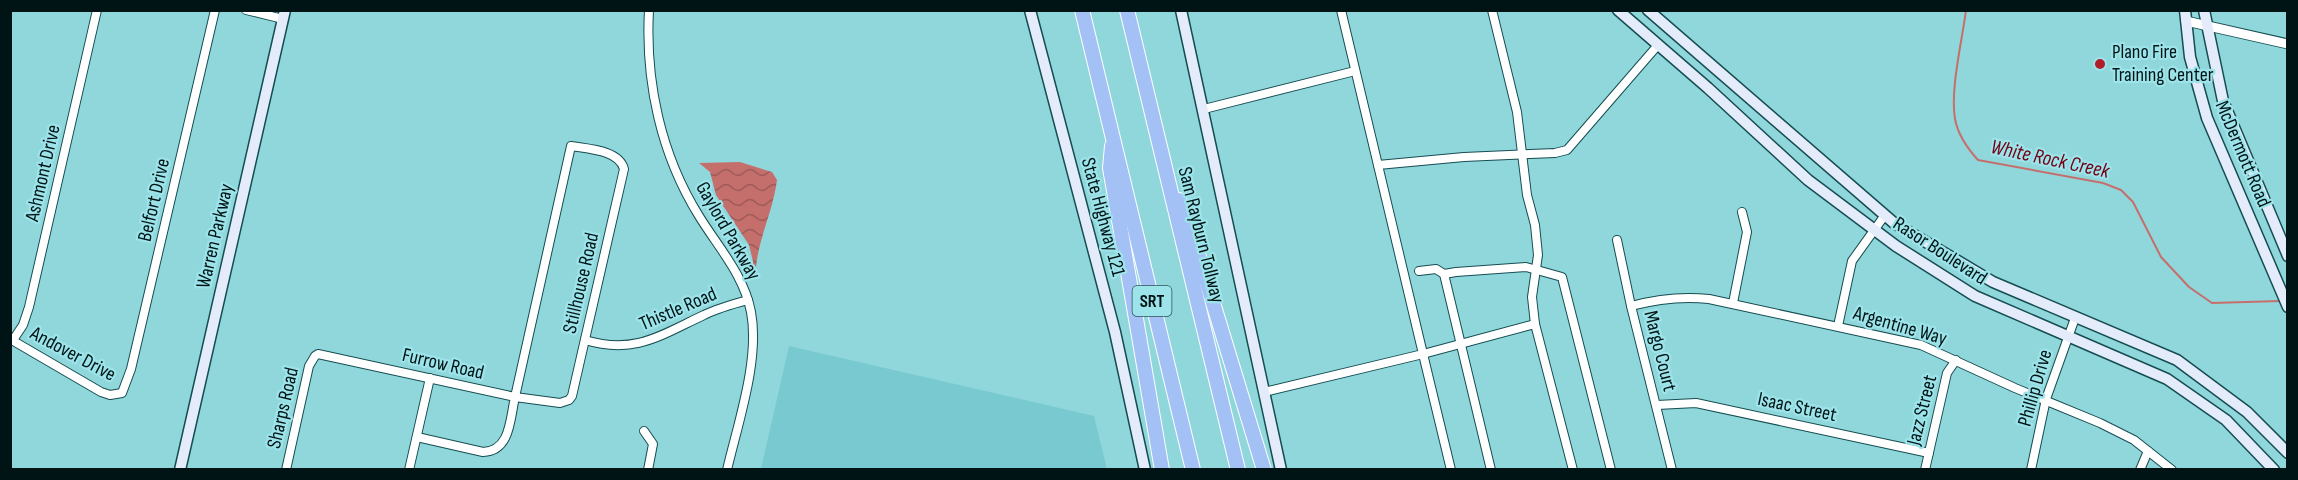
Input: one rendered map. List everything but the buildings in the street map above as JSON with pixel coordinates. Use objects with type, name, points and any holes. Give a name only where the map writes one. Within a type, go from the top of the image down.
[{"type":"highway","name":"SRT","points":[[1082,10],[1193,470]]},
{"type":"highway","name":"Sam Rayburn Tollway","points":[[1127,10],[1238,470]]},
{"type":"highway","points":[[1113,132],[1110,168],[1162,470]]},
{"type":"highway","points":[[1162,157],[1189,224],[1264,470]]},
{"type":"main road","name":"State Highway 121","points":[[1030,10],[1115,332],[1145,470]]},
{"type":"main road","points":[[1181,10],[1281,470]]},
{"type":"main road","name":"Rasor Boulevard","points":[[1618,10],[1808,180],[1874,230],[1975,296],[2167,379],[2226,420],[2274,470]]},
{"type":"main road","name":"Rasor Boulevard","points":[[1648,10],[1894,223],[1993,282],[2177,360],[2247,412],[2288,453]]},
{"type":"main road","name":"McDermott Road","points":[[2205,10],[2223,102],[2287,256]]},
{"type":"main road","name":"Warren Parkway","points":[[180,470],[284,15]]},
{"type":"main road","name":"McDermott Road","points":[[2185,16],[2190,57],[2207,118],[2288,307]]},
{"type":"street","name":"Ashmont Drive","points":[[12,339],[23,325],[29,307],[97,10]]},
{"type":"street","name":"Belfort Drive","points":[[120,394],[125,388],[131,369],[215,10]]},
{"type":"street","points":[[246,10],[284,15]]},
{"type":"street","name":"Gaylord Parkway","points":[[649,10],[651,75],[657,111],[668,150],[694,207],[734,268],[748,300],[753,332],[752,359],[727,470]]},
{"type":"street","points":[[1341,10],[1450,470]]},
{"type":"street","points":[[1492,10],[1517,112],[1527,195],[1535,225],[1538,255],[1532,297],[1535,324],[1573,470]]},
{"type":"street","points":[[2185,16],[2207,26],[2288,44]]},
{"type":"street","points":[[1378,165],[1464,157],[1556,153],[1567,150],[1658,45]]},
{"type":"street","points":[[1204,109],[1355,71]]},
{"type":"street","name":"Stillhouse Road","points":[[515,397],[571,146],[607,154],[621,161],[624,169],[572,396],[566,402]]},
{"type":"street","points":[[1733,303],[1747,232],[1742,212]]},
{"type":"street","points":[[1838,326],[1852,261],[1885,215]]},
{"type":"street","name":"Margo Court","points":[[1617,240],[1672,470]]},
{"type":"street","points":[[1444,274],[1526,267],[1562,277],[1611,470]]},
{"type":"street","points":[[1419,271],[1436,268],[1444,274],[1491,470]]},
{"type":"street","name":"Argentine Way","points":[[1631,306],[1656,300],[1692,297],[1733,303],[1921,345],[2120,433],[2172,470]]},
{"type":"street","name":"Thistle Road","points":[[585,340],[613,345],[644,343],[712,311],[748,300]]},
{"type":"street","name":"Phillip Drive","points":[[2031,470],[2046,399],[2075,318]]},
{"type":"street","points":[[1264,393],[1460,345],[1535,324]]},
{"type":"street","name":"Andover Drive","points":[[12,339],[101,392],[110,395],[120,394]]},
{"type":"street","name":"Furrow Road","points":[[315,356],[323,354],[515,397],[554,403],[566,402]]},
{"type":"street","name":"Sharps Road","points":[[285,470],[309,366],[315,356]]},
{"type":"street","name":"Jazz Street","points":[[1925,470],[1947,373],[1956,360]]},
{"type":"street","points":[[409,470],[430,378]]},
{"type":"street","points":[[417,437],[483,452],[494,451],[505,440],[515,397]]},
{"type":"street","name":"Isaac Street","points":[[1657,405],[1696,403],[1929,453]]},
{"type":"street","points":[[644,431],[653,444],[648,470]]},
{"type":"street","points":[[2140,470],[2148,451]]},
{"type":"shaded area","points":[[789,346],[1094,416],[1107,469],[761,469]]},
{"type":"water","points":[[740,162],[772,172],[777,180],[756,267],[752,267],[753,261],[749,245],[716,195],[710,172],[699,163]]},
{"type":"waterway","name":"White Rock Creek","points":[[1966,10],[1955,80],[1954,107],[1956,125],[1967,146],[1978,160],[2103,183],[2121,190],[2133,202],[2161,257],[2189,287],[2212,303],[2280,301]]},
{"type":"place","name":"Plano Fire Training Center","points":[[2100,64]]}]
